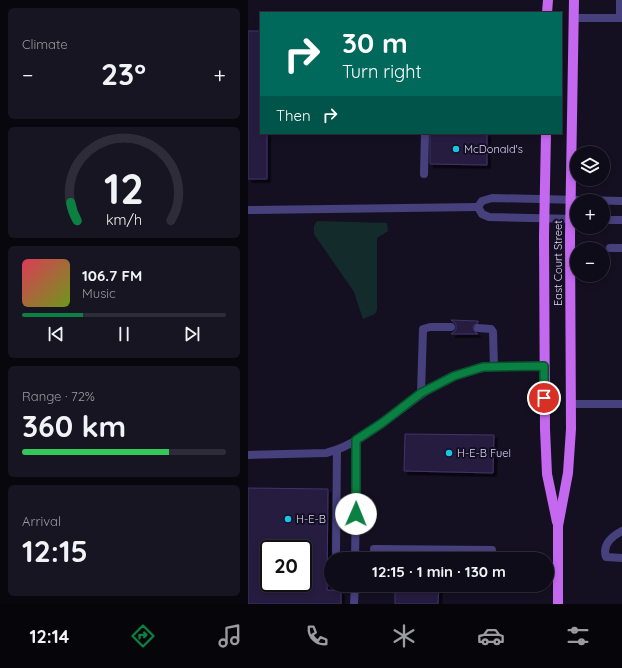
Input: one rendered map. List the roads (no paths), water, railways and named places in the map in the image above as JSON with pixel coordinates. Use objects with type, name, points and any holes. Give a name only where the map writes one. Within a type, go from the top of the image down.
[{"type":"main road","points":[[547,12],[548,0]]},
{"type":"main road","name":"East Court Street","points":[[571,194],[574,0]]},
{"type":"main road","name":"East Court Street","points":[[546,134],[544,429],[547,474],[558,526]]},
{"type":"main road","name":"East Court Street","points":[[558,604],[558,526],[568,473],[571,429],[574,234]]},
{"type":"lane","points":[[574,18],[621,18],[620,0]]},
{"type":"lane","points":[[424,174],[425,134]]},
{"type":"lane","points":[[478,207],[482,201],[492,198],[570,200]]},
{"type":"lane","points":[[610,201],[622,201]]},
{"type":"lane","points":[[248,210],[478,207]]},
{"type":"lane","points":[[478,207],[482,214],[489,217],[570,219]]},
{"type":"lane","points":[[610,220],[622,220]]},
{"type":"lane","points":[[610,248],[622,248]]},
{"type":"lane","points":[[421,393],[423,329],[430,327],[451,327]]},
{"type":"lane","points":[[478,328],[491,329],[493,332],[494,367]]},
{"type":"lane","points":[[248,454],[326,453],[338,450],[382,423],[421,393],[454,376],[483,367],[544,366]]},
{"type":"lane","points":[[571,404],[622,404]]},
{"type":"lane","points":[[355,552],[356,440]]},
{"type":"lane","points":[[336,552],[338,450]]},
{"type":"lane","points":[[622,531],[606,545],[605,553],[606,557],[622,558]]},
{"type":"lane","points":[[374,549],[492,550]]},
{"type":"lane","points":[[354,604],[355,592]]},
{"type":"place","name":"McDonald's","points":[[456,149]]},
{"type":"place","name":"H-E-B Fuel","points":[[449,453]]},
{"type":"place","name":"H-E-B","points":[[288,519]]}]
